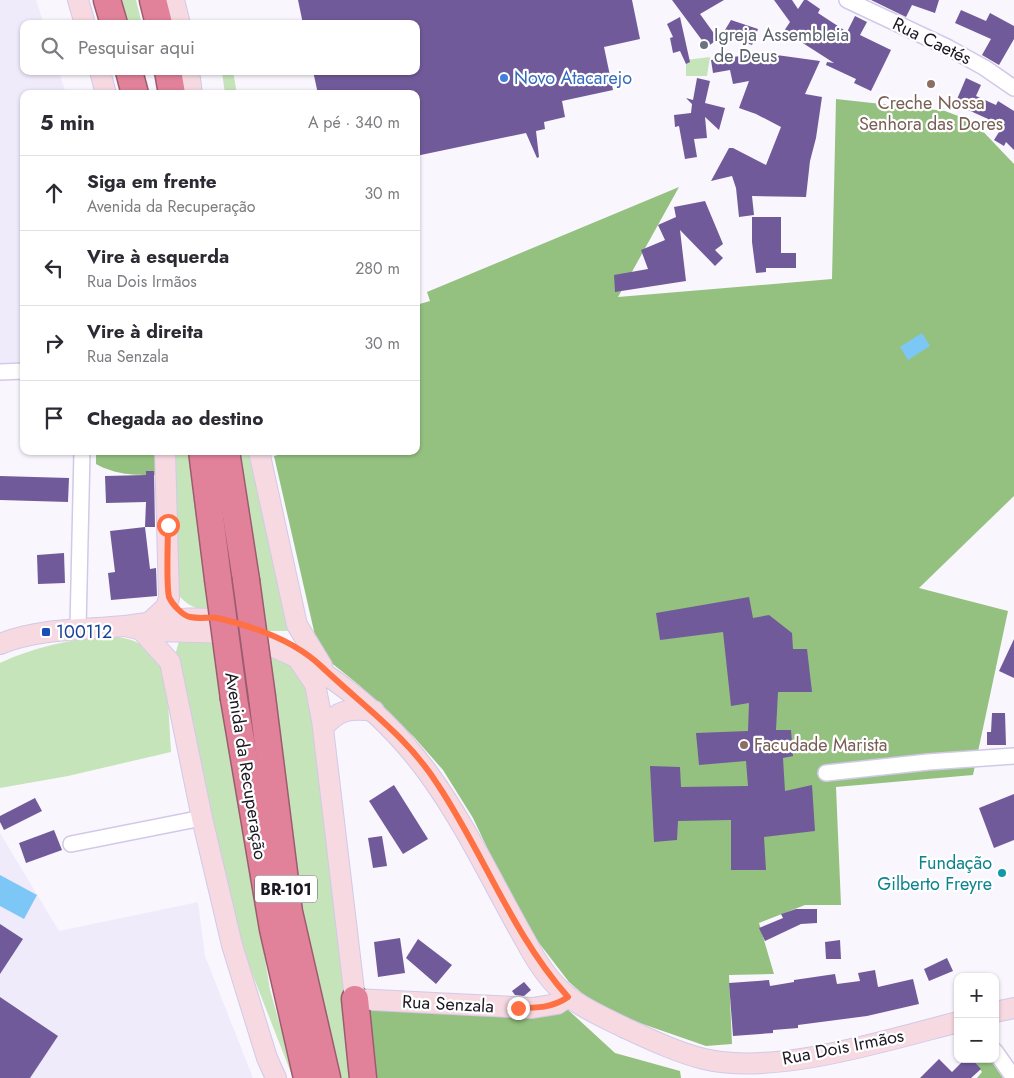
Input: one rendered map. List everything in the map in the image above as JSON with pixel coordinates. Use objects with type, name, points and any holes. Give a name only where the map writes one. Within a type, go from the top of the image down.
[{"type":"highway","points":[[108,0],[113,20]]},
{"type":"highway","points":[[154,0],[158,20]]},
{"type":"highway","points":[[130,75],[134,90]]},
{"type":"highway","points":[[169,75],[171,90]]},
{"type":"highway","name":"Avenida da Recuperação","points":[[203,455],[234,699],[273,929],[306,1078]]},
{"type":"highway","name":"Avenida da Recuperação","points":[[227,455],[262,697],[289,912],[327,1078]]},
{"type":"highway","points":[[355,998],[363,1078]]},
{"type":"main road","points":[[78,0],[84,20]]},
{"type":"main road","points":[[174,0],[179,20]]},
{"type":"main road","points":[[101,75],[105,90]]},
{"type":"main road","points":[[190,75],[191,90]]},
{"type":"main road","points":[[165,455],[169,596],[166,607],[139,625],[170,662]]},
{"type":"main road","points":[[260,455],[298,626],[297,634],[292,641],[279,640]]},
{"type":"main road","points":[[169,596],[185,625],[169,645],[170,662],[202,818],[232,945],[264,1050],[276,1078]]},
{"type":"main road","name":"Rua Dois Irmãos","points":[[185,625],[215,618],[244,626],[279,640],[298,649],[374,711],[418,757],[437,783],[458,815],[526,943],[543,968],[568,997],[603,1017],[657,1043],[705,1059],[734,1063],[770,1062],[836,1052],[954,1023]]},
{"type":"main road","name":"Rua Dois Irmãos","points":[[0,644],[46,632],[78,628],[185,625],[233,635],[276,648],[328,673]]},
{"type":"main road","name":"Rua Dois Irmãos","points":[[298,626],[328,673]]},
{"type":"main road","points":[[296,657],[315,684],[323,728],[355,998]]},
{"type":"main road","points":[[323,728],[338,713],[347,709],[374,711]]},
{"type":"main road","name":"Rua Senzala","points":[[355,998],[532,1008],[557,1004],[568,997]]},
{"type":"main road","points":[[999,1011],[1014,1008]]},
{"type":"street","name":"Rua Caetés","points":[[847,0],[949,48],[985,68],[1014,88]]},
{"type":"street","points":[[0,372],[20,371]]},
{"type":"street","points":[[78,628],[82,455]]},
{"type":"street","points":[[826,773],[928,762],[1014,756]]},
{"type":"street","points":[[71,844],[202,818]]},
{"type":"street","points":[[999,1057],[1014,1078]]},
{"type":"shaded area","points":[[0,0],[36,0],[43,20],[20,20],[20,75],[60,75],[65,90],[20,90],[20,362],[0,363]]},
{"type":"shaded area","points":[[0,833],[59,931],[198,902],[205,956],[253,1078],[0,1078]]},
{"type":"green space","points":[[115,0],[136,0],[141,20],[122,20]]},
{"type":"green space","points":[[710,57],[707,76],[686,76],[686,60]]},
{"type":"green space","points":[[222,75],[234,75],[236,90],[224,90]]},
{"type":"green space","points":[[836,99],[945,111],[974,122],[1014,164],[1014,496],[919,588],[1008,611],[973,775],[836,787],[841,905],[805,905],[759,923],[774,974],[729,975],[732,1044],[706,1046],[611,1013],[590,1000],[569,982],[539,943],[509,894],[473,818],[443,770],[414,737],[359,685],[319,653],[274,456],[420,455],[420,304],[430,301],[427,292],[679,187],[618,297],[832,279]]},
{"type":"green space","points":[[96,455],[155,455],[156,475],[125,474],[96,464]]},
{"type":"green space","points":[[174,455],[193,455],[212,607],[198,609],[179,596]]},
{"type":"green space","points":[[237,455],[251,455],[291,631],[262,631]]},
{"type":"green space","points":[[108,636],[127,639],[141,644],[166,667],[171,752],[68,776],[0,788],[0,663],[26,652],[53,645],[80,639]]},
{"type":"green space","points":[[214,638],[270,990],[295,1078],[293,1078],[239,940],[174,659],[179,641]]},
{"type":"green space","points":[[264,648],[299,662],[315,710],[355,1078],[337,1078],[297,913]]},
{"type":"green space","points":[[363,1005],[566,1008],[615,1053],[680,1071],[681,1078],[371,1078]]},
{"type":"green space","points":[[976,1063],[993,1063],[1003,1078],[977,1078],[982,1072]]},
{"type":"water","points":[[922,333],[930,346],[908,360],[900,347]]},
{"type":"water","points":[[0,875],[37,895],[24,919],[0,906]]},
{"type":"building","name":"Novo Atacarejo","points":[[298,0],[632,0],[640,39],[604,47],[613,90],[562,101],[565,117],[544,122],[545,129],[536,131],[539,157],[537,158],[526,133],[420,155],[420,90],[317,90],[314,75],[420,75],[420,20],[302,20]]},
{"type":"building","points":[[672,0],[724,0],[700,14],[718,39],[707,47]]},
{"type":"building","points":[[774,0],[792,0],[798,9],[804,0],[807,0],[820,9],[818,13],[847,32],[855,16],[867,22],[860,35],[891,50],[871,91],[854,83],[856,79],[826,65],[827,62],[834,63],[784,31],[790,22]]},
{"type":"building","points":[[871,0],[939,0],[935,13],[912,5],[906,17]]},
{"type":"building","points":[[961,10],[986,21],[990,13],[1014,26],[1014,39],[999,65],[982,55],[991,39],[955,23]]},
{"type":"building","points":[[680,17],[690,62],[686,64],[680,51],[673,53],[670,38],[673,37],[667,24]]},
{"type":"building","points":[[731,20],[758,29],[752,45],[722,35]]},
{"type":"building","points":[[762,53],[820,61],[805,94],[822,97],[816,138],[810,161],[806,197],[752,196],[754,215],[739,217],[736,188],[732,176],[711,181],[729,148],[733,148],[766,165],[781,127],[756,114],[739,108],[749,81],[733,84],[730,70],[713,73],[711,60]]},
{"type":"building","points":[[697,78],[710,81],[705,103],[725,108],[719,130],[705,117],[707,138],[694,139],[697,157],[685,159],[679,126],[675,127],[674,115],[691,113],[692,104],[686,98],[693,100]]},
{"type":"building","points":[[966,78],[981,85],[976,96],[996,105],[998,101],[1014,111],[1014,150],[1006,142],[1004,146],[994,140],[999,132],[985,124],[988,119],[955,104]]},
{"type":"building","points":[[705,201],[723,244],[715,250],[723,258],[715,266],[680,230],[686,281],[615,292],[614,275],[648,269],[641,250],[665,240],[658,225],[676,217],[674,207]]},
{"type":"building","points":[[752,217],[781,217],[781,253],[796,253],[796,268],[766,268],[766,272],[756,273],[752,242]]},
{"type":"building","points":[[146,471],[154,471],[155,527],[145,527],[146,502],[106,503],[105,476],[146,475]]},
{"type":"building","points":[[0,476],[69,478],[68,502],[0,500]]},
{"type":"building","points":[[145,527],[150,569],[156,568],[157,596],[111,600],[108,573],[115,572],[110,531]]},
{"type":"building","points":[[64,553],[65,583],[38,584],[37,555]]},
{"type":"building","name":"Facudade Marista","points":[[749,597],[753,618],[769,615],[792,633],[793,649],[807,649],[812,692],[778,692],[776,730],[791,730],[793,756],[783,758],[785,791],[812,785],[815,831],[764,837],[766,870],[731,870],[731,820],[678,821],[677,840],[654,842],[650,766],[680,767],[681,787],[748,786],[746,761],[699,765],[696,733],[748,731],[749,703],[731,706],[723,632],[660,640],[656,613]]},
{"type":"building","points":[[1014,639],[1014,678],[999,671]]},
{"type":"building","points":[[992,713],[1005,713],[1006,745],[987,745],[987,732],[991,732]]},
{"type":"building","points":[[394,785],[428,839],[403,854],[369,801]]},
{"type":"building","points":[[1014,794],[1014,840],[994,848],[979,808]]},
{"type":"building","points":[[35,798],[42,811],[4,830],[0,822],[0,816]]},
{"type":"building","points":[[54,830],[62,850],[26,863],[19,843]]},
{"type":"building","points":[[382,836],[387,866],[373,868],[368,838]]},
{"type":"building","points":[[796,909],[817,909],[817,923],[801,924],[765,941],[759,928],[783,918],[781,914]]},
{"type":"building","points":[[0,924],[23,939],[0,974]]},
{"type":"building","points":[[400,938],[405,973],[378,977],[374,942]]},
{"type":"building","points":[[418,939],[452,965],[436,984],[406,958]]},
{"type":"building","points":[[840,940],[841,959],[826,959],[825,942]]},
{"type":"building","points":[[947,958],[953,971],[929,981],[924,969]]},
{"type":"building","points":[[875,970],[878,987],[913,979],[919,1004],[867,1016],[798,1025],[798,1028],[773,1030],[773,1033],[733,1036],[729,983],[769,980],[770,986],[794,982],[794,980],[835,974],[837,984],[860,981],[858,973]]},
{"type":"building","points":[[524,982],[531,990],[524,996],[515,995],[512,991]]},
{"type":"building","points":[[0,997],[58,1036],[30,1078],[0,1078]]},
{"type":"building","points":[[939,1059],[952,1072],[961,1063],[976,1063],[981,1069],[971,1078],[920,1078]]},
{"type":"place","name":"Igreja Assembleia de Deus","points":[[704,45]]},
{"type":"place","name":"Novo Atacarejo","points":[[504,78]]},
{"type":"place","name":"Creche Nossa Senhora das Dores","points":[[931,84]]},
{"type":"place","name":"100112","points":[[46,632]]},
{"type":"place","name":"Facudade Marista","points":[[744,745]]},
{"type":"place","name":"Fundação Gilberto Freyre","points":[[1002,873]]},
{"type":"route","points":[[168,525],[169,596],[182,612],[189,618],[215,618],[244,626],[269,635],[310,657],[322,666],[334,680],[374,711],[418,757],[437,783],[458,815],[526,943],[543,968],[568,997],[546,1008],[518,1008]]}]
